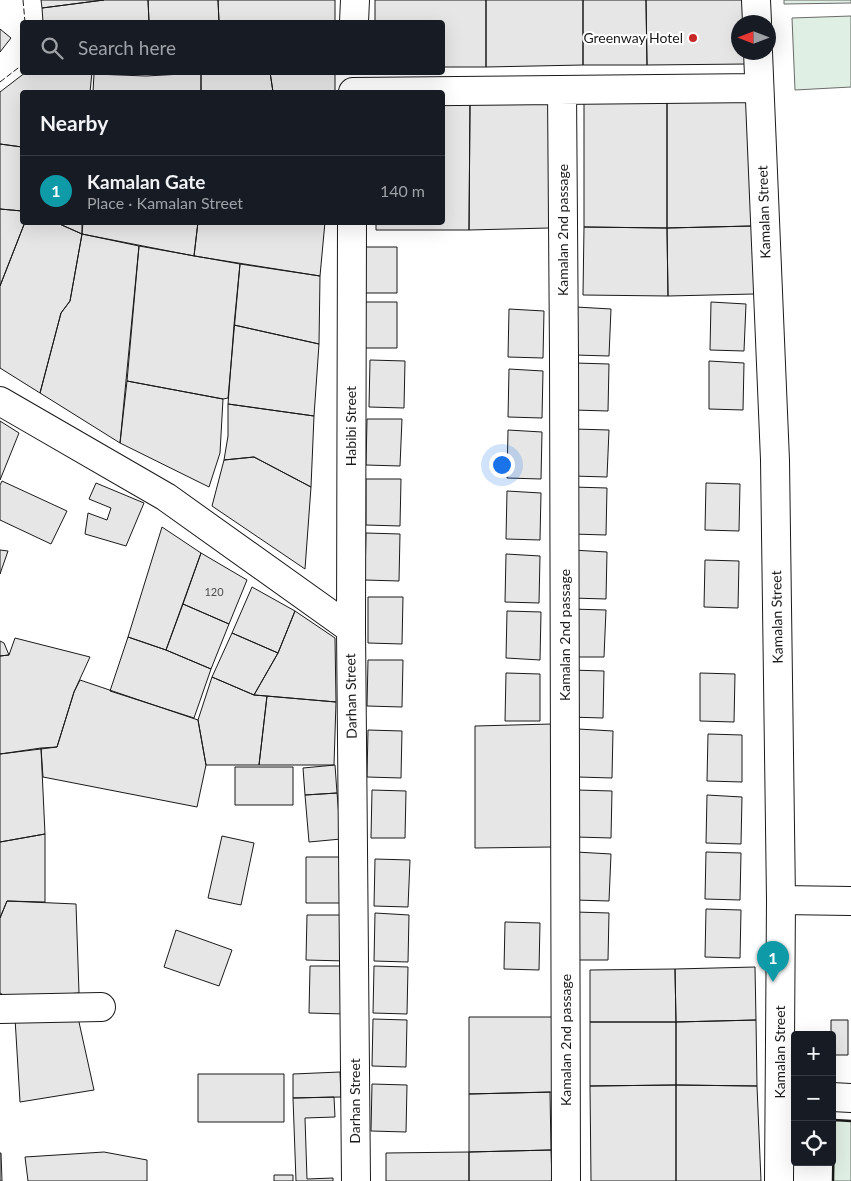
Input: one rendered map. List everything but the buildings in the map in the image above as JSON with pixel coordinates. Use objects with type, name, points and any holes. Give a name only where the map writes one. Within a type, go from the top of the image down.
[{"type":"street","points":[[354,20],[355,0]]},
{"type":"street","points":[[756,0],[757,15]]},
{"type":"street","name":"Kamalan Street","points":[[758,60],[775,460],[781,900],[787,1096],[779,1181]]},
{"type":"street","points":[[353,86],[562,90],[759,88]]},
{"type":"street","name":"Kamalan 2nd passage","points":[[562,90],[566,1181]]},
{"type":"street","name":"Habibi Street","points":[[351,629],[352,225]]},
{"type":"street","points":[[0,401],[166,497],[351,629]]},
{"type":"street","name":"Darhan Street","points":[[351,629],[356,1181]]},
{"type":"street","points":[[781,900],[851,901]]},
{"type":"street","points":[[0,1009],[101,1007]]},
{"type":"street","points":[[836,1097],[851,1098]]},
{"type":"green space","points":[[784,0],[851,0],[851,3],[784,4]]},
{"type":"green space","points":[[851,16],[851,87],[795,90],[792,18]]},
{"type":"green space","points":[[836,1120],[851,1121],[851,1181],[833,1181],[833,1166],[836,1166]]},
{"type":"fence","points":[[23,0],[25,20]]},
{"type":"fence","points":[[0,82],[20,67]]},
{"type":"wall","points":[[833,1181],[834,1120],[851,1121]]},
{"type":"place","name":"Greenway Hotel","points":[[693,38]]},
{"type":"place","name":"Kamalan Gate","points":[[773,982]]}]
